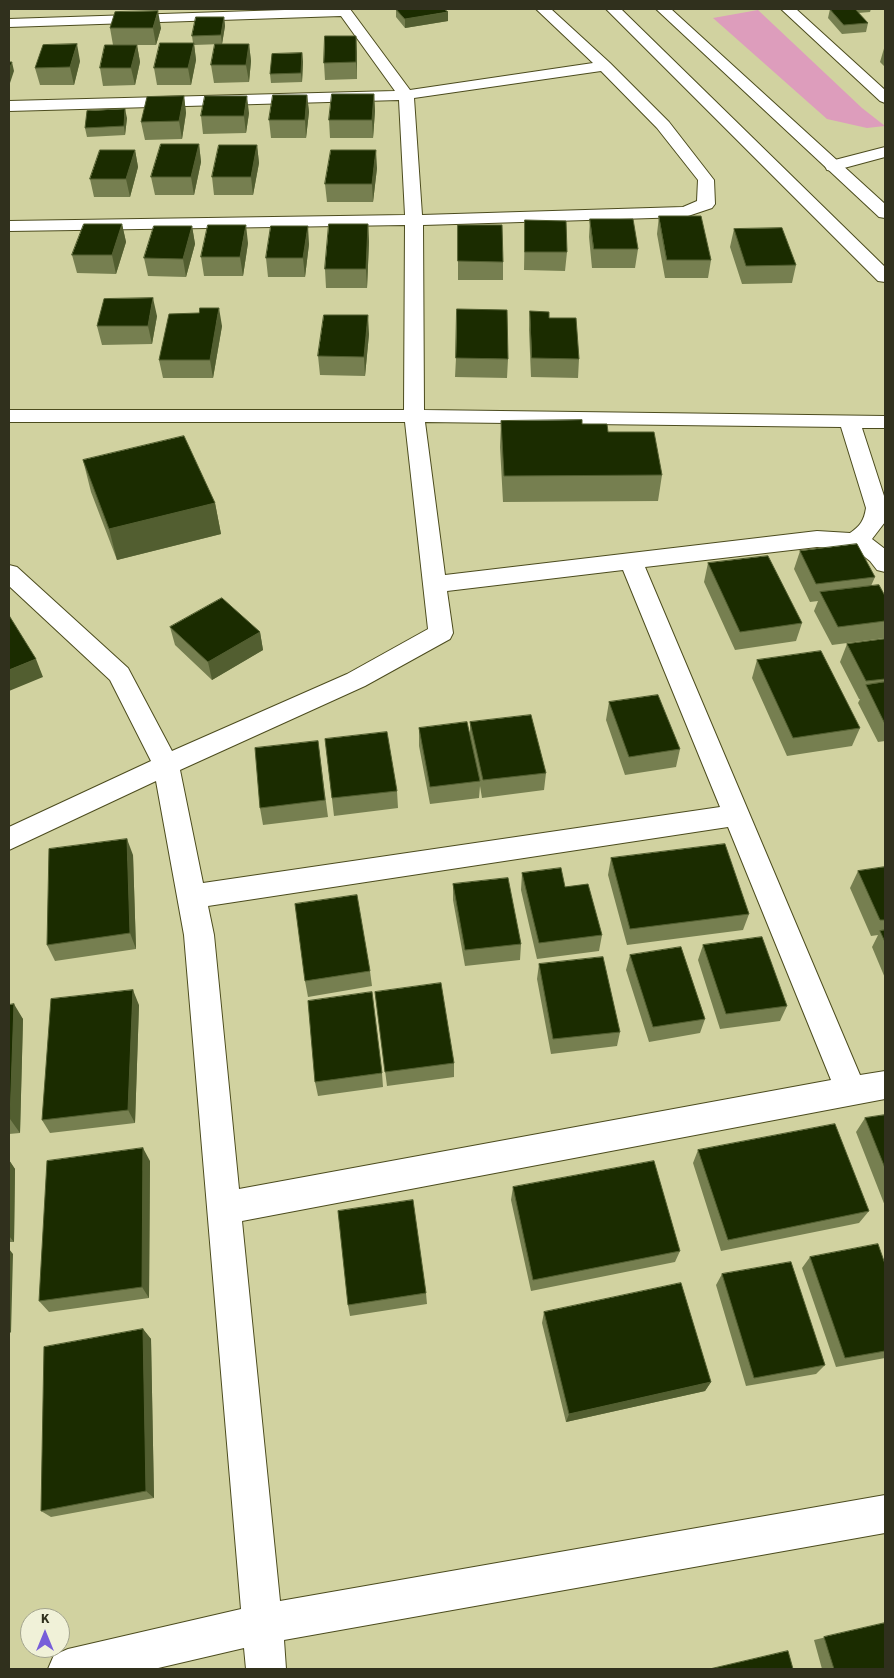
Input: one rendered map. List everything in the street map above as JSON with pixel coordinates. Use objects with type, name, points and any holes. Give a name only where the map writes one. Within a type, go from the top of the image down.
[{"type":"street","points":[[9,226],[414,220],[685,212],[706,204],[706,180],[663,125],[605,66],[543,9]]},
{"type":"street","points":[[613,9],[885,277]]},
{"type":"street","points":[[664,9],[885,213]]},
{"type":"street","points":[[788,9],[885,98]]},
{"type":"street","points":[[9,23],[344,10],[406,95],[414,220],[414,415],[441,633],[356,680],[166,765],[9,839]]},
{"type":"street","points":[[9,106],[406,95],[605,66]]},
{"type":"street","points":[[833,166],[885,152]]},
{"type":"street","points":[[9,416],[414,415],[753,418],[885,422]]},
{"type":"street","points":[[849,421],[877,508],[876,519],[871,528],[855,540]]},
{"type":"street","points":[[435,584],[817,539],[855,540],[877,552],[885,564]]},
{"type":"street","points":[[631,560],[851,1091]]},
{"type":"street","points":[[14,585],[119,674],[166,765],[200,935],[266,1669]]},
{"type":"street","points":[[192,897],[737,815]]},
{"type":"street","points":[[224,1208],[885,1085]]},
{"type":"street","points":[[68,1669],[261,1624],[885,1514]]},
{"type":"shaded area","points":[[758,10],[862,108],[885,126],[867,128],[827,119],[713,18]]},
{"type":"building","points":[[396,9],[444,9],[448,12],[405,19]]},
{"type":"building","points":[[830,9],[855,9],[868,23],[844,25]]},
{"type":"building","points":[[158,11],[153,28],[110,28],[115,12]]},
{"type":"building","points":[[196,17],[224,17],[221,35],[192,36]]},
{"type":"building","points":[[325,36],[356,36],[356,62],[324,63]]},
{"type":"building","points":[[160,43],[194,43],[188,68],[154,68]]},
{"type":"building","points":[[77,44],[70,67],[35,68],[43,45]]},
{"type":"building","points":[[215,44],[249,44],[246,65],[211,65]]},
{"type":"building","points":[[105,45],[137,45],[131,68],[100,68]]},
{"type":"building","points":[[302,53],[301,73],[270,74],[272,54]]},
{"type":"building","points":[[332,94],[374,94],[372,120],[329,120]]},
{"type":"building","points":[[273,95],[307,95],[305,120],[269,120]]},
{"type":"building","points":[[184,96],[179,121],[141,122],[147,97]]},
{"type":"building","points":[[205,96],[247,96],[244,116],[201,116]]},
{"type":"building","points":[[125,109],[124,126],[85,128],[87,111]]},
{"type":"building","points":[[161,144],[199,144],[191,177],[151,177]]},
{"type":"building","points":[[219,145],[257,145],[251,177],[212,177]]},
{"type":"building","points":[[100,150],[135,150],[126,179],[90,179]]},
{"type":"building","points":[[331,150],[376,150],[372,184],[325,184]]},
{"type":"building","points":[[659,216],[701,216],[711,260],[667,260]]},
{"type":"building","points":[[590,219],[633,219],[638,249],[594,249]]},
{"type":"building","points":[[525,220],[566,221],[567,252],[525,252]]},
{"type":"building","points":[[84,224],[122,224],[112,255],[72,255]]},
{"type":"building","points":[[329,224],[368,224],[366,269],[325,269]]},
{"type":"building","points":[[208,225],[246,225],[240,257],[201,257]]},
{"type":"building","points":[[458,225],[502,225],[503,262],[458,261]]},
{"type":"building","points":[[154,226],[192,226],[183,259],[144,258]]},
{"type":"building","points":[[271,226],[308,226],[303,258],[266,258]]},
{"type":"building","points":[[782,228],[796,265],[746,266],[734,229]]},
{"type":"building","points":[[153,298],[148,326],[97,326],[104,299]]},
{"type":"building","points":[[200,308],[219,308],[210,360],[159,360],[169,314],[199,313]]},
{"type":"building","points":[[457,309],[507,310],[508,359],[456,358]]},
{"type":"building","points":[[530,311],[549,312],[549,318],[576,318],[579,359],[532,358]]},
{"type":"building","points":[[324,315],[368,315],[364,357],[318,356]]},
{"type":"building","points":[[582,420],[582,424],[607,424],[608,432],[654,432],[662,475],[504,476],[501,421]]},
{"type":"building","points":[[184,436],[215,503],[109,529],[83,460]]},
{"type":"building","points":[[857,544],[875,577],[816,584],[800,551]]},
{"type":"building","points":[[768,556],[802,623],[740,632],[708,563]]},
{"type":"building","points":[[879,585],[885,596],[885,621],[838,627],[820,592]]},
{"type":"building","points":[[222,598],[260,632],[208,662],[170,627]]},
{"type":"building","points":[[9,618],[36,659],[9,670]]},
{"type":"building","points":[[885,639],[885,679],[866,681],[847,644]]},
{"type":"building","points":[[821,651],[860,728],[793,738],[757,660]]},
{"type":"building","points":[[885,682],[885,724],[866,685]]},
{"type":"building","points":[[658,695],[680,749],[629,757],[609,702]]},
{"type":"building","points":[[531,715],[546,773],[483,780],[470,722]]},
{"type":"building","points":[[467,722],[480,781],[430,787],[419,728]]},
{"type":"building","points":[[387,732],[397,791],[332,798],[325,739]]},
{"type":"building","points":[[318,741],[325,800],[260,808],[255,748]]},
{"type":"building","points":[[127,839],[130,933],[47,945],[49,849]]},
{"type":"building","points":[[725,844],[749,914],[630,929],[611,858]]},
{"type":"building","points":[[885,867],[885,920],[880,920],[858,871]]},
{"type":"building","points":[[561,868],[565,887],[588,884],[602,935],[539,943],[522,873]]},
{"type":"building","points":[[508,878],[521,944],[465,950],[453,884]]},
{"type":"building","points":[[357,895],[370,971],[305,981],[295,904]]},
{"type":"building","points":[[885,930],[885,942],[880,931]]},
{"type":"building","points":[[762,937],[787,1006],[726,1014],[703,945]]},
{"type":"building","points":[[681,947],[705,1019],[653,1027],[630,955]]},
{"type":"building","points":[[603,957],[620,1032],[553,1039],[539,964]]},
{"type":"building","points":[[441,983],[454,1063],[385,1072],[375,992]]},
{"type":"building","points":[[133,990],[128,1110],[42,1120],[51,999]]},
{"type":"building","points":[[372,992],[382,1073],[315,1082],[308,1001]]},
{"type":"building","points":[[14,1004],[10,1119],[9,1119],[9,1005]]},
{"type":"building","points":[[885,1115],[885,1168],[865,1118]]},
{"type":"building","points":[[835,1124],[869,1211],[728,1240],[698,1150]]},
{"type":"building","points":[[143,1148],[142,1287],[39,1301],[47,1161]]},
{"type":"building","points":[[654,1161],[680,1251],[533,1280],[513,1187]]},
{"type":"building","points":[[413,1200],[426,1293],[348,1305],[338,1211]]},
{"type":"building","points":[[878,1244],[885,1264],[885,1351],[845,1358],[810,1257]]},
{"type":"building","points":[[791,1262],[825,1365],[754,1378],[722,1274]]},
{"type":"building","points":[[681,1283],[711,1382],[569,1414],[544,1312]]},
{"type":"building","points":[[143,1329],[146,1491],[41,1511],[44,1347]]},
{"type":"building","points":[[885,1623],[885,1669],[834,1669],[824,1637]]},
{"type":"building","points":[[788,1651],[793,1669],[710,1669]]}]
